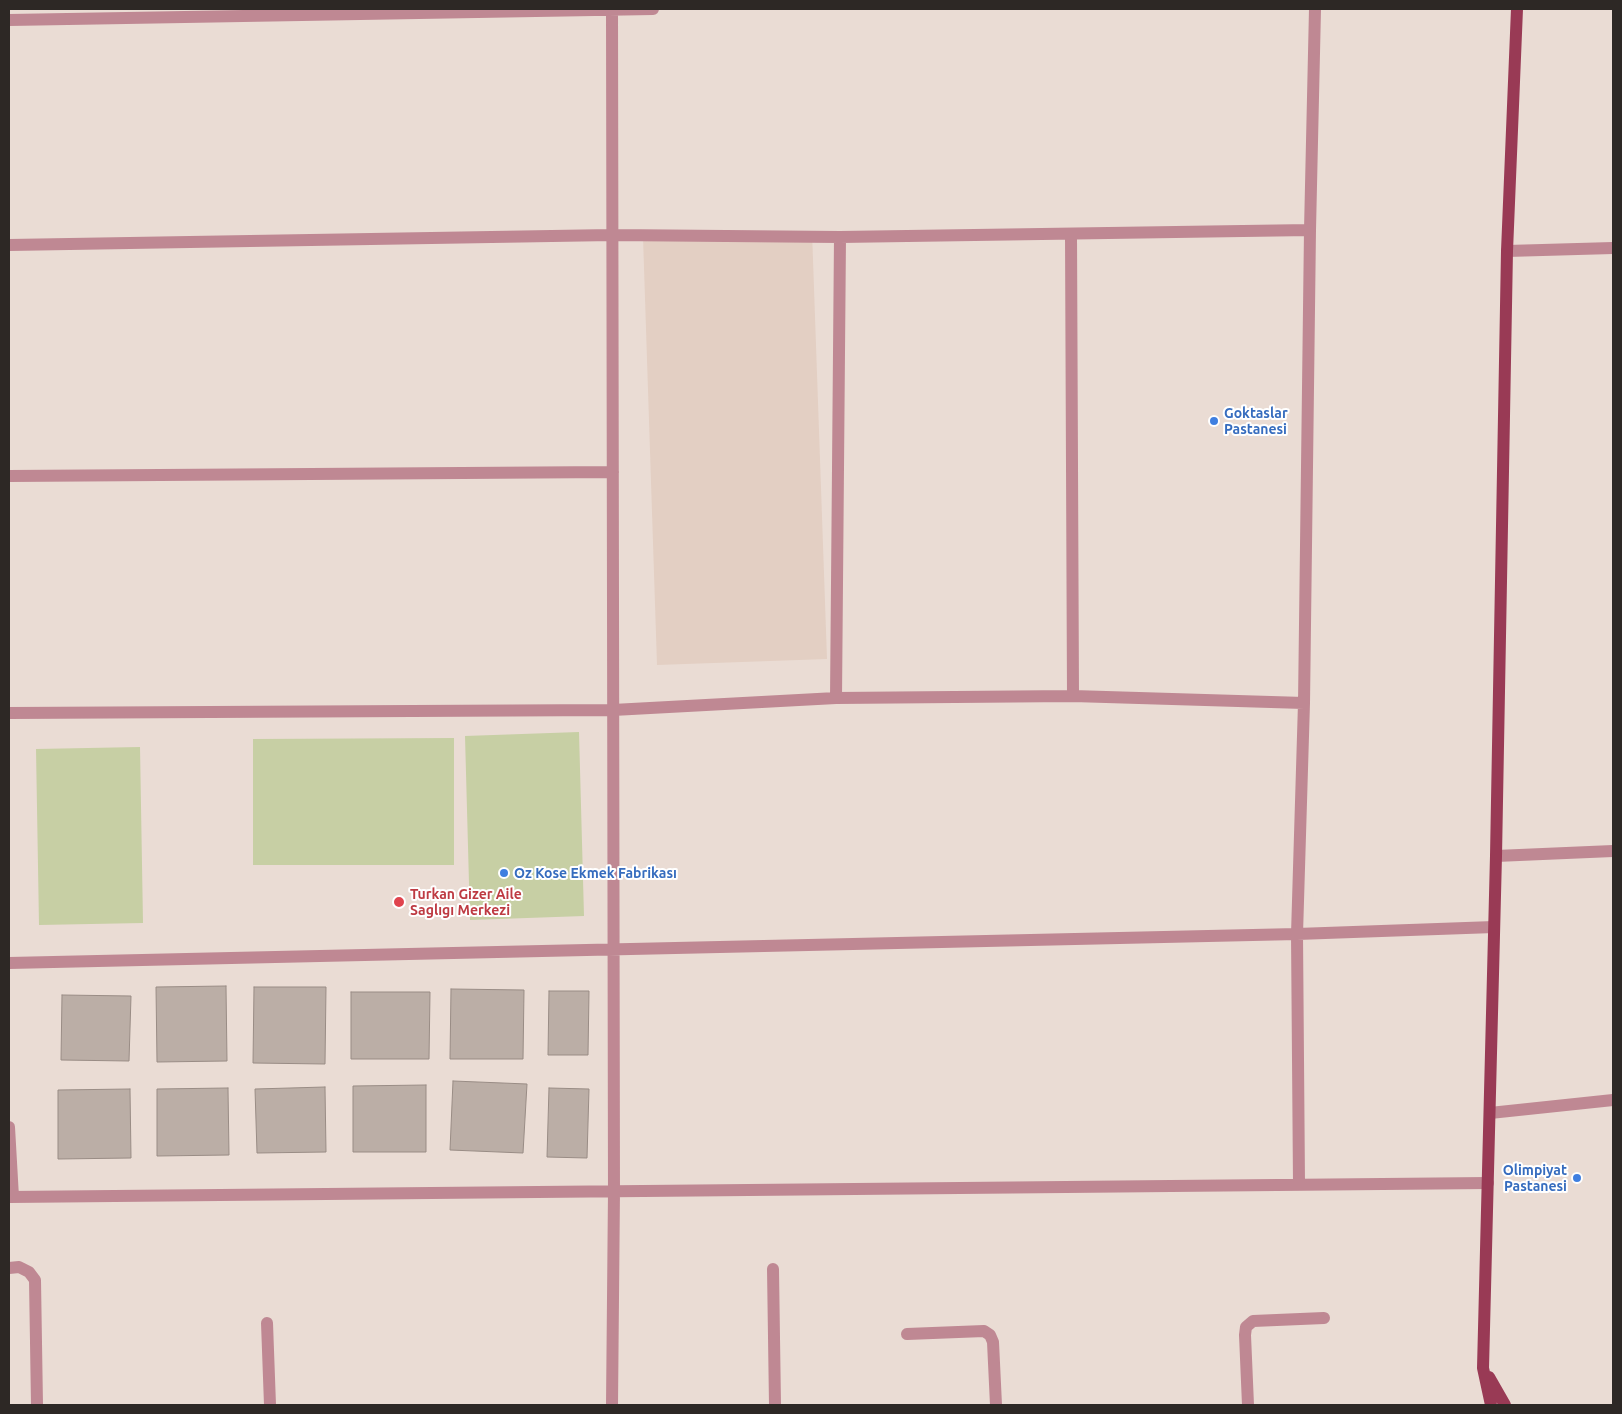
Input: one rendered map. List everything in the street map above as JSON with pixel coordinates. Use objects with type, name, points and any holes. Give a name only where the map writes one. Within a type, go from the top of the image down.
[{"type":"main road","points":[[1490,1405],[1483,1368],[1496,856],[1507,251],[1517,9]]},
{"type":"main road","points":[[1483,1368],[1506,1405]]},
{"type":"street","points":[[612,9],[614,1191],[612,1405]]},
{"type":"street","points":[[9,20],[653,9]]},
{"type":"street","points":[[1299,1184],[1297,934],[1304,703],[1315,9]]},
{"type":"street","points":[[9,245],[612,235],[840,237],[1310,230]]},
{"type":"street","points":[[1071,235],[1073,696]]},
{"type":"street","points":[[836,698],[840,237]]},
{"type":"street","points":[[1507,251],[1613,248]]},
{"type":"street","points":[[9,476],[613,472]]},
{"type":"street","points":[[9,713],[613,710],[836,698],[1073,696],[1304,703]]},
{"type":"street","points":[[1496,856],[1613,851]]},
{"type":"street","points":[[9,963],[1297,934],[1494,927]]},
{"type":"street","points":[[1490,1113],[1613,1100]]},
{"type":"street","points":[[9,1127],[11,1197],[1488,1183]]},
{"type":"street","points":[[9,1268],[19,1267],[29,1272],[35,1280],[37,1405]]},
{"type":"street","points":[[773,1269],[775,1405]]},
{"type":"street","points":[[1248,1405],[1246,1327],[1253,1321],[1324,1318]]},
{"type":"street","points":[[267,1323],[270,1405]]},
{"type":"street","points":[[907,1334],[984,1331],[990,1335],[993,1342],[996,1405]]},
{"type":"shaded area","points":[[812,231],[827,659],[657,665],[643,237]]},
{"type":"green space","points":[[579,732],[584,916],[470,920],[465,736]]},
{"type":"green space","points":[[454,738],[454,865],[253,865],[253,739]]},
{"type":"green space","points":[[140,747],[143,923],[39,925],[36,749]]},
{"type":"building","points":[[226,986],[227,1061],[157,1062],[156,987]]},
{"type":"building","points":[[254,987],[326,987],[325,1064],[253,1063]]},
{"type":"building","points":[[451,989],[524,990],[523,1059],[450,1059]]},
{"type":"building","points":[[549,991],[589,991],[588,1055],[548,1055]]},
{"type":"building","points":[[351,992],[430,992],[429,1059],[351,1059]]},
{"type":"building","points":[[62,995],[131,996],[129,1061],[61,1060]]},
{"type":"building","points":[[453,1081],[527,1084],[523,1153],[450,1150]]},
{"type":"building","points":[[426,1085],[426,1152],[353,1152],[353,1086]]},
{"type":"building","points":[[325,1087],[326,1152],[257,1153],[255,1089]]},
{"type":"building","points":[[228,1088],[229,1155],[157,1156],[157,1089]]},
{"type":"building","points":[[549,1088],[589,1089],[587,1158],[547,1157]]},
{"type":"building","points":[[130,1089],[131,1158],[58,1159],[58,1090]]},
{"type":"place","name":"Goktaslar Pastanesi","points":[[1214,421]]},
{"type":"place","name":"Oz Kose Ekmek Fabrikası","points":[[504,873]]},
{"type":"place","name":"Turkan Gizer Aile Saglıgı Merkezi","points":[[399,902]]},
{"type":"place","name":"Olimpiyat Pastanesi","points":[[1577,1178]]}]
